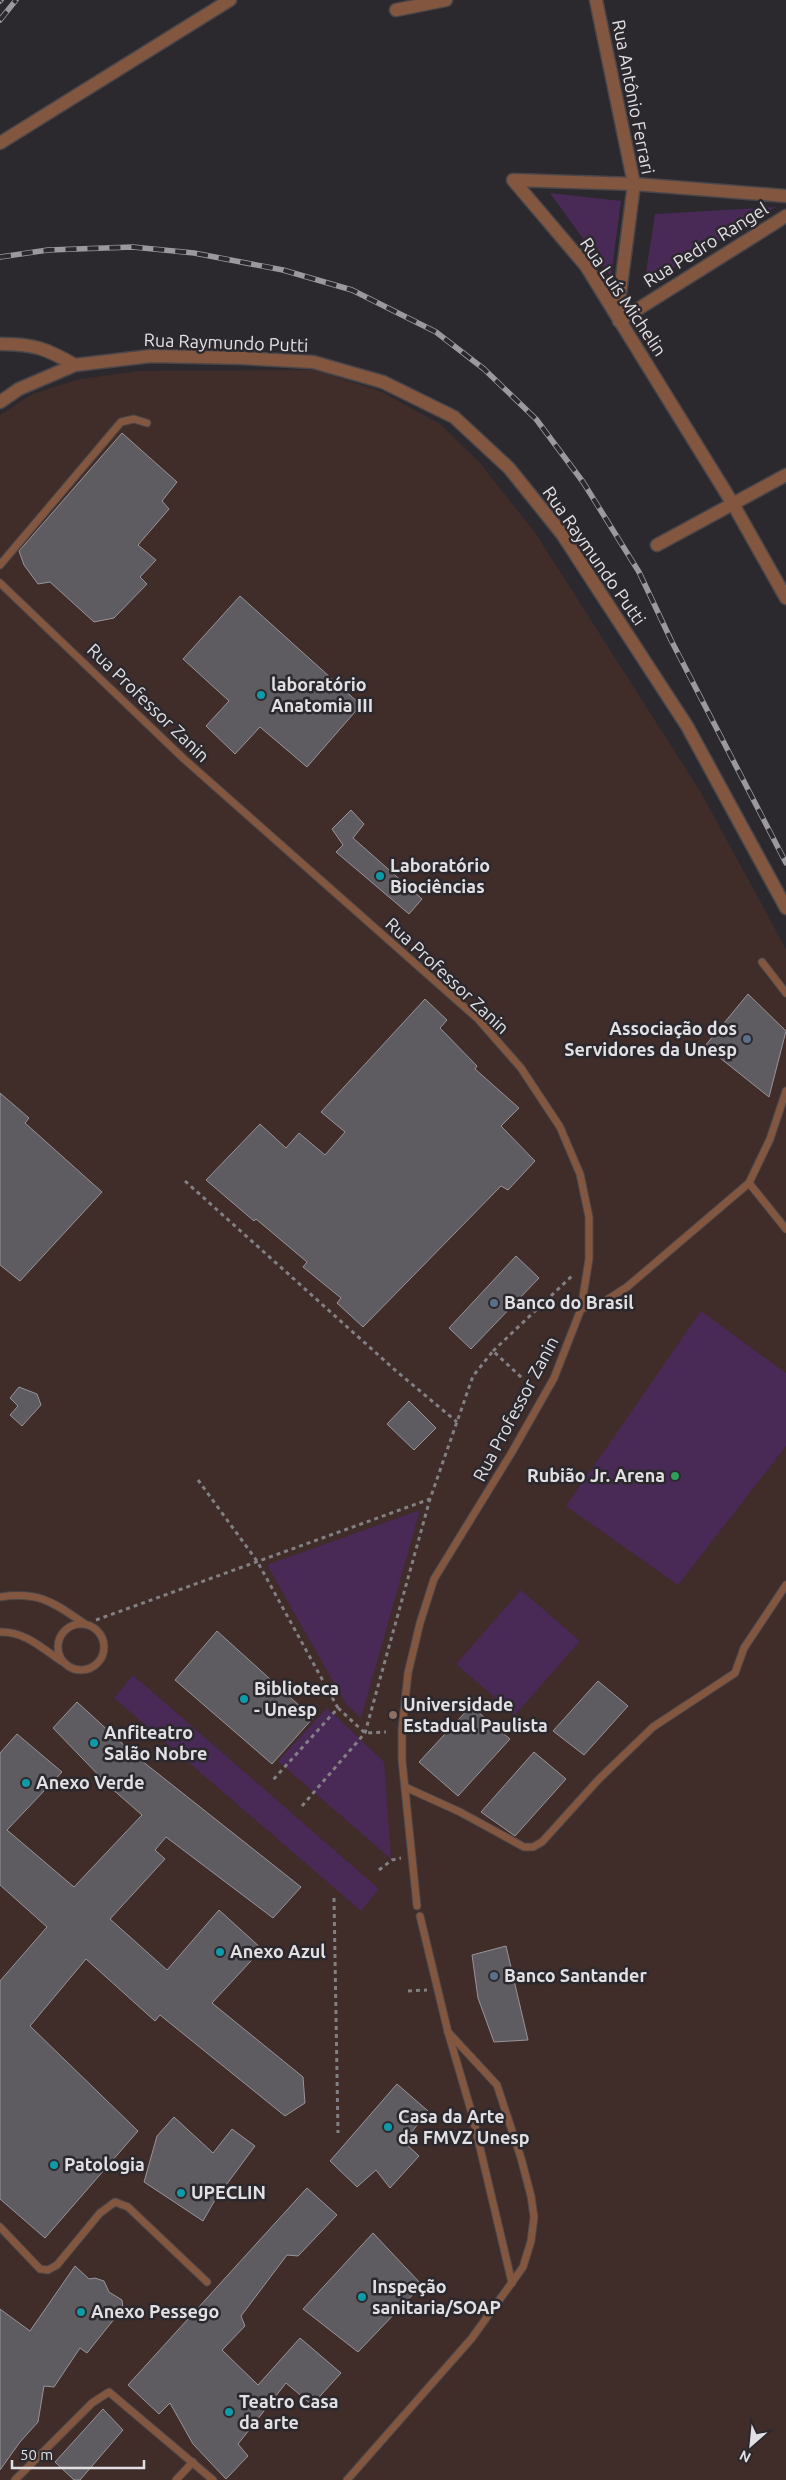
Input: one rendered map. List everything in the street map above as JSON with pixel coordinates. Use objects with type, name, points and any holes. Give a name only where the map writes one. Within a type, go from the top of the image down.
[{"type":"street","points":[[0,143],[230,0]]},
{"type":"street","points":[[396,10],[446,0]]},
{"type":"street","name":"Rua Antônio Ferrari","points":[[596,0],[634,184],[619,301],[619,321]]},
{"type":"street","name":"Rua Luís Michelin","points":[[786,196],[634,184],[513,180],[586,266],[733,504],[786,598]]},
{"type":"street","name":"Rua Pedro Rangel","points":[[619,321],[786,216]]},
{"type":"street","points":[[0,344],[27,344],[50,351],[75,365]]},
{"type":"street","name":"Rua Raymundo Putti","points":[[0,402],[19,389],[75,365],[151,356],[242,358],[313,362],[383,382],[454,417],[509,468],[562,534],[687,726],[786,908]]},
{"type":"street","points":[[657,545],[786,475]]},
{"type":"lane","points":[[0,565],[121,422],[134,419],[147,423]]},
{"type":"lane","name":"Rua Professor Zanin","points":[[0,583],[184,759],[478,1019],[514,1061],[560,1127],[580,1174],[589,1218],[589,1259],[581,1309],[554,1378],[512,1452],[434,1579],[412,1656],[404,1704],[402,1760],[417,1906]]},
{"type":"lane","points":[[762,962],[786,993]]},
{"type":"lane","points":[[581,1309],[605,1300],[627,1287],[749,1183],[770,1139],[786,1091]]},
{"type":"lane","points":[[749,1183],[786,1229]]},
{"type":"lane","points":[[405,1787],[460,1812],[524,1847],[534,1847],[542,1842],[599,1779],[653,1727],[735,1674],[744,1648],[786,1585]]},
{"type":"lane","points":[[0,1597],[28,1596],[47,1599],[93,1627],[103,1638],[103,1654],[100,1660],[88,1669],[80,1670],[68,1666],[29,1638],[9,1632],[0,1632]]},
{"type":"lane","points":[[68,1666],[58,1653],[59,1637],[70,1626],[86,1624]]},
{"type":"lane","points":[[420,1916],[448,2032],[472,2114],[512,2283]]},
{"type":"lane","points":[[347,2480],[472,2338],[522,2267],[531,2241],[534,2217],[521,2158],[497,2085],[448,2032]]},
{"type":"lane","points":[[0,2227],[40,2269],[48,2270],[57,2265],[100,2213],[115,2202],[128,2207],[207,2282]]},
{"type":"lane","points":[[15,2480],[92,2402],[109,2392],[213,2480]]},
{"type":"lane","points":[[176,2480],[193,2462]]},
{"type":"path","points":[[185,1181],[396,1370],[457,1422]]},
{"type":"path","points":[[302,1806],[365,1734],[430,1499],[472,1376],[493,1351],[589,1259]]},
{"type":"path","points":[[493,1351],[522,1378]]},
{"type":"path","points":[[198,1480],[256,1560],[338,1708],[365,1734],[386,1732]]},
{"type":"path","points":[[86,1624],[256,1560],[430,1499]]},
{"type":"path","points":[[272,1781],[338,1708]]},
{"type":"path","points":[[379,1870],[392,1860],[412,1854]]},
{"type":"path","points":[[334,1898],[338,2133]]},
{"type":"path","points":[[408,1991],[438,1989]]},
{"type":"shaded area","points":[[550,193],[621,201],[611,277]]},
{"type":"shaded area","points":[[776,207],[644,285],[655,214]]},
{"type":"shaded area","name":"Universidade Estadual Paulista","points":[[314,370],[380,391],[440,424],[480,463],[536,534],[700,791],[786,949],[786,2480],[0,2480],[0,415],[32,394],[80,379],[139,371]]},
{"type":"shaded area","name":"Rubião Jr. Arena","points":[[701,1311],[786,1373],[786,1446],[678,1585],[566,1506]]},
{"type":"shaded area","points":[[420,1510],[361,1718],[346,1704],[267,1565]]},
{"type":"shaded area","points":[[521,1590],[580,1641],[515,1715],[456,1664]]},
{"type":"shaded area","points":[[133,1675],[379,1889],[361,1911],[114,1698]]},
{"type":"shaded area","points":[[327,1708],[384,1762],[391,1859],[278,1761]]},
{"type":"building","points":[[122,433],[177,482],[162,501],[169,509],[138,545],[156,560],[140,577],[147,584],[114,618],[94,622],[50,582],[38,584],[24,565],[19,551]]},
{"type":"building","points":[[240,596],[361,705],[307,767],[260,727],[235,754],[206,726],[229,701],[183,659]]},
{"type":"building","name":"Laboratório Biociências","points":[[351,810],[364,824],[353,838],[422,899],[409,914],[336,852],[343,845],[332,829]]},
{"type":"building","name":"Associação dos Servidores da Unesp","points":[[748,994],[786,1031],[769,1097],[705,1046]]},
{"type":"building","points":[[425,999],[447,1020],[440,1028],[477,1066],[475,1069],[519,1108],[501,1126],[535,1161],[508,1190],[501,1186],[363,1327],[337,1303],[341,1298],[303,1267],[307,1262],[256,1219],[254,1221],[206,1180],[260,1124],[286,1148],[299,1133],[325,1155],[345,1132],[321,1112]]},
{"type":"building","points":[[0,1093],[29,1118],[25,1123],[102,1192],[20,1281],[0,1265]]},
{"type":"building","name":"Banco do Brasil","points":[[516,1256],[539,1278],[471,1349],[449,1328]]},
{"type":"building","points":[[19,1387],[37,1394],[41,1405],[22,1426],[10,1415],[18,1406],[10,1398]]},
{"type":"building","points":[[409,1401],[436,1428],[414,1450],[387,1424]]},
{"type":"building","name":"Biblioteca - Unesp","points":[[217,1631],[313,1718],[272,1764],[175,1680]]},
{"type":"building","points":[[598,1681],[628,1706],[584,1755],[553,1731]]},
{"type":"building","points":[[77,1702],[137,1757],[301,1887],[273,1918],[166,1837],[155,1850],[165,1859],[110,1919],[167,1970],[219,1910],[262,1949],[212,2003],[303,2077],[305,2103],[285,2116],[160,2015],[155,2021],[86,1959],[30,2026],[138,2131],[45,2238],[0,2199],[0,1981],[47,1927],[0,1885],[0,1753],[17,1734],[62,1772],[7,1830],[74,1887],[142,1815],[110,1787],[53,1728]]},
{"type":"building","points":[[471,1706],[510,1739],[458,1796],[419,1762]]},
{"type":"building","points":[[534,1752],[566,1779],[515,1836],[481,1812]]},
{"type":"building","name":"Banco Santander","points":[[506,1946],[528,2040],[494,2042],[478,1998],[472,1955]]},
{"type":"building","name":"Casa da Arte da FMVZ Unesp","points":[[397,2084],[428,2111],[404,2142],[419,2156],[390,2188],[376,2170],[357,2187],[330,2161]]},
{"type":"building","points":[[174,2117],[213,2153],[232,2129],[255,2146],[215,2200],[203,2221],[144,2182],[157,2136]]},
{"type":"building","points":[[307,2188],[337,2215],[298,2256],[287,2255],[241,2316],[245,2326],[222,2350],[258,2385],[300,2338],[341,2373],[312,2405],[286,2383],[238,2444],[248,2456],[226,2479],[193,2444],[170,2403],[159,2414],[128,2385]]},
{"type":"building","name":"Inspeção sanitaria/SOAP","points":[[373,2233],[422,2285],[358,2352],[303,2309]]},
{"type":"building","points":[[75,2266],[89,2279],[95,2278],[104,2281],[109,2292],[122,2300],[123,2308],[87,2353],[80,2348],[54,2387],[44,2386],[38,2422],[20,2442],[0,2470],[0,2309],[30,2331]]},
{"type":"building","points":[[103,2409],[123,2430],[80,2480],[74,2480],[55,2462]]},
{"type":"railway","points":[[0,20],[16,0]]},
{"type":"railway","points":[[0,257],[48,250],[133,247],[194,253],[283,270],[352,290],[436,332],[484,369],[536,419],[583,482],[639,572],[671,640],[786,863]]},
{"type":"place","name":"laboratório Anatomia III","points":[[261,695]]},
{"type":"place","name":"Laboratório Biociências","points":[[380,876]]},
{"type":"place","name":"Associação dos Servidores da Unesp","points":[[747,1039]]},
{"type":"place","name":"Banco do Brasil","points":[[494,1303]]},
{"type":"place","name":"Rubião Jr. Arena","points":[[675,1476]]},
{"type":"place","name":"Biblioteca - Unesp","points":[[244,1699]]},
{"type":"place","name":"Universidade Estadual Paulista","points":[[393,1715]]},
{"type":"place","name":"Anfiteatro Salão Nobre","points":[[94,1743]]},
{"type":"place","name":"Anexo Verde","points":[[26,1783]]},
{"type":"place","name":"Anexo Azul","points":[[220,1952]]},
{"type":"place","name":"Banco Santander","points":[[494,1976]]},
{"type":"place","name":"Casa da Arte da FMVZ Unesp","points":[[388,2127]]},
{"type":"place","name":"Patologia","points":[[54,2165]]},
{"type":"place","name":"UPECLIN","points":[[181,2193]]},
{"type":"place","name":"Inspeção sanitaria/SOAP","points":[[362,2297]]},
{"type":"place","name":"Anexo Pessego","points":[[81,2312]]},
{"type":"place","name":"Teatro Casa da arte","points":[[229,2412]]}]
